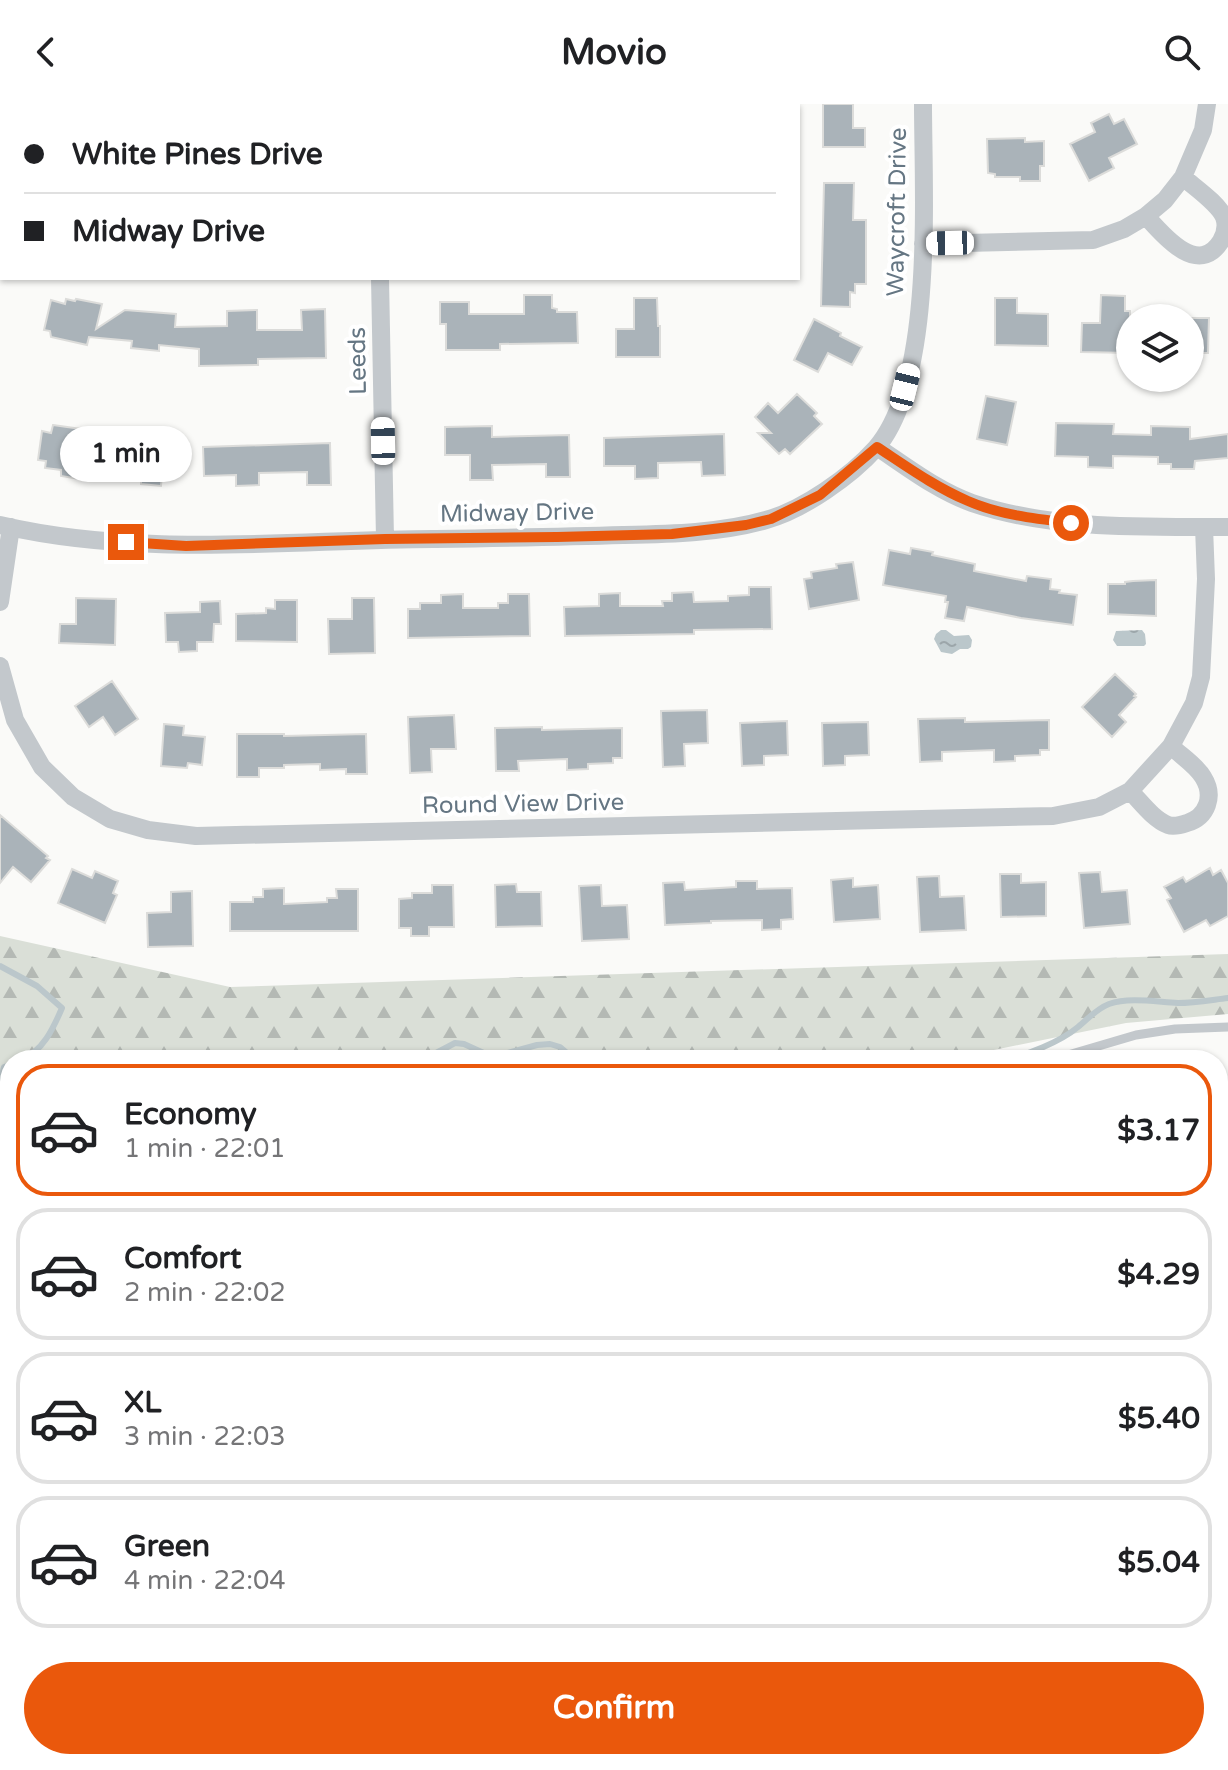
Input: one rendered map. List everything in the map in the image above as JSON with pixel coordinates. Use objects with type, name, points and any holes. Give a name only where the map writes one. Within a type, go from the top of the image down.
[{"type":"street","name":"Waycroft Drive","points":[[918,320],[923,244],[923,104]]},
{"type":"street","points":[[923,244],[1093,240],[1124,229],[1165,200],[1183,177],[1203,130],[1207,104]]},
{"type":"street","points":[[1146,216],[1185,253],[1198,255],[1216,248],[1225,230],[1223,215],[1183,177]]},
{"type":"street","name":"Leeds","points":[[380,280],[385,539]]},
{"type":"street","name":"Midway Drive","points":[[6,526],[105,541],[186,546],[672,534],[746,525],[771,519],[820,495],[877,447],[900,409],[913,357],[918,320]]},
{"type":"street","points":[[877,447],[936,485],[970,502],[1012,515],[1071,523],[1228,527]]},
{"type":"street","points":[[0,602],[6,526]]},
{"type":"street","name":"Round View Drive","points":[[0,666],[15,720],[42,767],[73,797],[110,819],[148,830],[196,836],[1053,816],[1099,807],[1130,791],[1171,746],[1194,703],[1201,677],[1206,579],[1204,527]]},
{"type":"street","points":[[1130,791],[1168,824],[1178,826],[1198,819],[1206,808],[1206,782],[1171,746]]},
{"type":"lane","points":[[1085,1050],[1136,1035],[1175,1029],[1228,1027]]},
{"type":"green space","points":[[0,936],[230,987],[1228,954],[1228,1014],[1126,1023],[994,1050],[0,1050]]},
{"type":"water","points":[[941,630],[954,636],[969,635],[971,647],[952,654],[941,652],[934,639]]},
{"type":"water","points":[[1142,630],[1145,634],[1144,646],[1117,646],[1113,640],[1116,631]]},
{"type":"building","points":[[823,104],[853,104],[853,128],[865,128],[865,147],[823,147]]},
{"type":"building","points":[[1109,114],[1114,124],[1124,119],[1137,144],[1109,158],[1114,168],[1089,181],[1070,144],[1095,132],[1091,123]]},
{"type":"building","points":[[1025,138],[1025,142],[1044,141],[1044,166],[1040,166],[1040,181],[1020,181],[1020,177],[995,177],[995,174],[988,173],[987,139]]},
{"type":"building","points":[[824,183],[854,183],[853,220],[866,220],[866,284],[855,284],[855,293],[850,292],[850,307],[821,306]]},
{"type":"building","points":[[524,295],[552,295],[552,308],[557,312],[577,312],[578,343],[500,344],[500,350],[446,350],[446,324],[440,324],[440,302],[469,302],[469,314],[524,314]]},
{"type":"building","points":[[1101,295],[1125,296],[1125,304],[1116,304],[1116,353],[1081,352],[1082,323],[1100,323]]},
{"type":"building","points":[[634,298],[657,298],[660,357],[616,357],[616,329],[634,329]]},
{"type":"building","points":[[995,298],[1017,298],[1017,313],[1048,314],[1048,346],[995,345]]},
{"type":"building","points":[[66,299],[102,304],[96,329],[125,310],[176,314],[175,327],[227,326],[227,311],[257,310],[257,330],[302,330],[301,310],[325,309],[326,358],[258,359],[258,365],[199,366],[199,349],[159,345],[159,351],[131,348],[132,341],[89,337],[87,345],[51,337],[50,331],[44,330],[51,300],[65,304]]},
{"type":"building","points":[[1204,318],[1209,318],[1208,353],[1204,353]]},
{"type":"building","points":[[814,319],[862,347],[852,365],[828,353],[818,372],[794,360]]},
{"type":"building","points":[[797,394],[817,413],[814,416],[822,424],[790,454],[785,449],[779,454],[758,433],[771,433],[755,417],[768,403],[778,413]]},
{"type":"building","points":[[986,396],[1016,402],[1007,445],[977,439]]},
{"type":"building","points":[[1056,423],[1114,424],[1113,434],[1151,435],[1151,426],[1190,427],[1190,439],[1228,434],[1228,458],[1195,461],[1194,469],[1171,469],[1171,464],[1158,464],[1158,457],[1113,456],[1113,468],[1088,467],[1088,457],[1055,456]]},
{"type":"building","points":[[53,425],[117,434],[117,428],[167,431],[161,486],[141,484],[142,463],[93,462],[92,468],[88,467],[86,480],[61,476],[61,470],[45,468],[46,461],[38,460],[42,431],[51,433]]},
{"type":"building","points":[[492,426],[492,437],[569,435],[570,477],[546,477],[546,464],[492,465],[493,480],[470,480],[470,455],[445,455],[445,427]]},
{"type":"building","points":[[724,434],[725,475],[702,476],[701,462],[658,463],[658,478],[635,479],[635,466],[604,466],[604,438]]},
{"type":"building","points":[[330,443],[331,485],[307,485],[307,472],[259,473],[259,485],[236,486],[236,475],[204,476],[203,447]]},
{"type":"building","points":[[911,548],[975,564],[974,571],[1026,581],[1027,576],[1051,579],[1050,589],[1077,595],[1073,625],[967,607],[964,621],[945,618],[946,596],[883,585],[889,550],[910,554]]},
{"type":"building","points":[[853,562],[859,600],[809,609],[804,579],[812,578],[811,572]]},
{"type":"building","points":[[1156,580],[1156,616],[1108,614],[1108,584]]},
{"type":"building","points":[[749,587],[771,587],[772,629],[565,636],[564,607],[599,606],[599,594],[620,593],[620,606],[663,606],[662,601],[672,601],[672,593],[693,592],[694,602],[728,601],[728,596],[749,595]]},
{"type":"building","points":[[463,594],[463,608],[498,608],[498,603],[508,603],[508,594],[529,594],[530,636],[408,638],[408,609],[420,609],[420,603],[441,603],[441,595]]},
{"type":"building","points":[[76,598],[116,599],[115,645],[59,643],[60,624],[76,624]]},
{"type":"building","points":[[352,598],[374,598],[375,653],[329,654],[328,619],[352,619]]},
{"type":"building","points":[[275,600],[297,600],[297,642],[236,641],[236,614],[266,613],[266,608],[275,609]]},
{"type":"building","points":[[220,601],[221,624],[214,624],[213,642],[197,642],[197,651],[179,652],[178,642],[166,642],[165,613],[200,612],[200,602]]},
{"type":"building","points":[[1115,674],[1136,697],[1119,715],[1126,722],[1112,737],[1082,707]]},
{"type":"building","points":[[112,681],[138,719],[115,735],[103,717],[89,727],[75,706]]},
{"type":"building","points":[[707,710],[708,743],[684,744],[685,766],[663,767],[661,711]]},
{"type":"building","points":[[454,715],[456,749],[431,749],[432,772],[410,773],[408,717]]},
{"type":"building","points":[[965,718],[965,722],[1049,720],[1049,750],[1040,750],[1040,755],[1015,756],[1015,761],[994,762],[994,750],[942,752],[942,761],[920,762],[918,719]]},
{"type":"building","points":[[787,721],[788,755],[764,756],[764,765],[742,766],[740,723]]},
{"type":"building","points":[[868,722],[869,755],[845,756],[845,765],[823,766],[822,723]]},
{"type":"building","points":[[164,724],[184,726],[183,735],[205,737],[202,765],[188,763],[187,768],[161,766]]},
{"type":"building","points":[[542,727],[542,730],[622,728],[622,758],[613,758],[613,763],[588,764],[588,769],[567,770],[567,759],[518,761],[519,771],[496,771],[495,728]]},
{"type":"building","points":[[237,734],[366,734],[367,774],[346,774],[346,769],[320,770],[320,764],[259,768],[259,777],[237,777]]},
{"type":"building","points":[[0,815],[50,860],[31,882],[13,867],[0,883]]},
{"type":"building","points":[[1210,868],[1213,875],[1221,870],[1228,883],[1228,916],[1210,926],[1206,920],[1184,932],[1167,900],[1171,898],[1164,887],[1183,877],[1186,882]]},
{"type":"building","points":[[72,869],[92,878],[95,871],[118,881],[113,893],[117,895],[105,923],[58,903]]},
{"type":"building","points":[[1100,872],[1102,892],[1127,890],[1130,924],[1084,928],[1079,873]]},
{"type":"building","points":[[1000,874],[1021,874],[1021,883],[1046,882],[1046,916],[1001,917]]},
{"type":"building","points":[[939,876],[940,897],[964,896],[966,930],[920,932],[917,877]]},
{"type":"building","points":[[853,878],[853,887],[878,885],[880,919],[834,922],[831,880]]},
{"type":"building","points":[[736,881],[757,881],[757,889],[792,888],[793,919],[781,920],[781,929],[762,930],[762,920],[665,925],[663,883],[684,882],[685,890],[736,887]]},
{"type":"building","points":[[516,884],[517,892],[541,892],[542,926],[496,927],[495,885]]},
{"type":"building","points":[[432,885],[453,885],[454,927],[429,927],[429,936],[411,936],[411,928],[399,928],[399,899],[412,898],[412,893],[432,893]]},
{"type":"building","points":[[601,885],[602,906],[627,905],[629,939],[582,941],[579,886]]},
{"type":"building","points":[[284,888],[284,904],[327,902],[327,898],[337,898],[336,889],[358,889],[358,931],[230,931],[230,902],[253,902],[253,897],[263,897],[263,889]]},
{"type":"building","points":[[192,891],[193,946],[148,947],[147,913],[171,912],[171,892]]},
{"type":"waterway","points":[[0,966],[37,986],[62,1008],[51,1031],[36,1050]]},
{"type":"waterway","points":[[1035,1050],[1062,1038],[1109,1004],[1134,1000],[1184,1003],[1228,998]]},
{"type":"waterway","points":[[442,1050],[455,1043],[477,1050]]},
{"type":"waterway","points":[[518,1050],[550,1044],[563,1050]]},
{"type":"route","points":[[126,542],[186,546],[672,534],[746,525],[771,519],[820,495],[877,447],[936,485],[970,502],[1012,515],[1071,523]]}]
